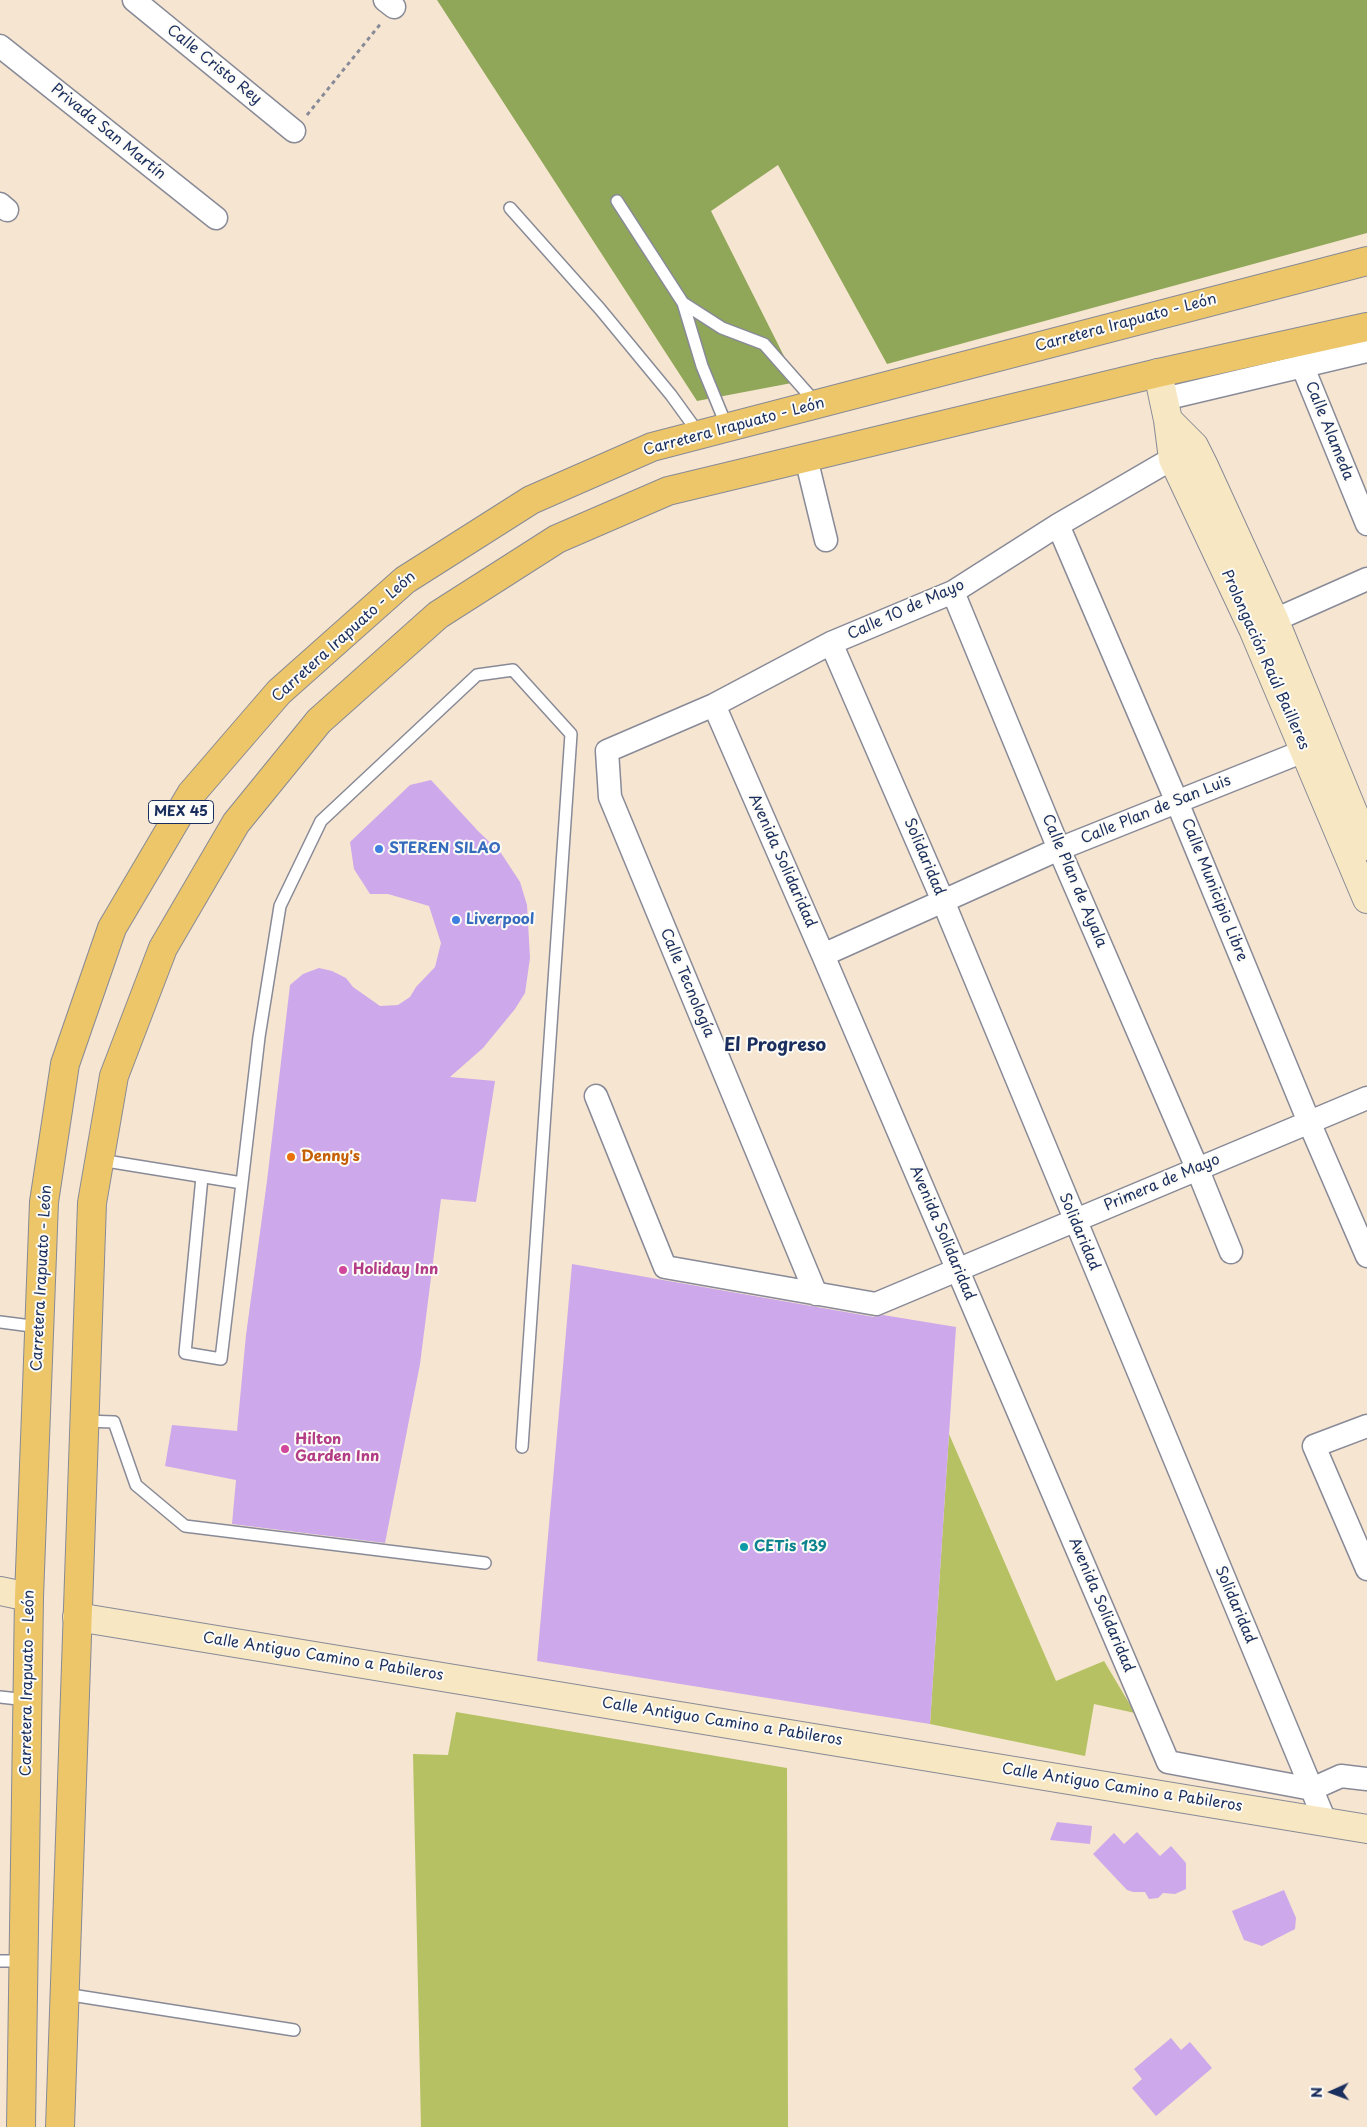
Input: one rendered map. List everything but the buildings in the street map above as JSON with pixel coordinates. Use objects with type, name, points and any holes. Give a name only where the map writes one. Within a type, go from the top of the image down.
[{"type":"highway","name":"Carretera Irapuato - León","points":[[21,2127],[12,1961],[27,1700],[29,1597],[44,1202],[65,1064],[112,928],[191,794],[279,692],[405,580],[531,500],[652,447],[1367,261]]},
{"type":"highway","name":"MEX 45","points":[[60,2127],[92,1203],[114,1076],[163,948],[236,823],[319,721],[438,615],[557,539],[668,491],[806,458],[1163,397],[1367,328]]},
{"type":"street","name":"Calle Cristo Rey","points":[[134,0],[294,131]]},
{"type":"street","name":"Privada San Martín","points":[[0,46],[216,218]]},
{"type":"street","points":[[1163,397],[1367,352]]},
{"type":"street","name":"Calle Alameda","points":[[1302,366],[1367,524]]},
{"type":"street","name":"Prolongación Raúl Bailleres","points":[[1163,397],[1183,453],[1264,624],[1315,747],[1367,899]]},
{"type":"street","name":"Calle 10 de Mayo","points":[[607,751],[714,705],[831,643],[953,592],[1058,525],[1183,453]]},
{"type":"street","points":[[806,458],[826,540]]},
{"type":"street","name":"Calle Municipio Libre","points":[[1058,525],[1177,802],[1309,1122],[1367,1256]]},
{"type":"street","points":[[1264,624],[1367,579]]},
{"type":"street","name":"Calle Plan de Ayala","points":[[953,592],[1059,849],[1197,1168],[1231,1252]]},
{"type":"street","name":"Solidaridad","points":[[831,643],[943,901],[1074,1221],[1318,1804]]},
{"type":"street","name":"Avenida Solidaridad","points":[[714,705],[823,954],[1168,1762],[1318,1804]]},
{"type":"street","name":"Prolongación Raúl Bailleres","points":[[1315,747],[1367,846]]},
{"type":"street","name":"Calle Plan de San Luis","points":[[823,954],[1059,849],[1315,747]]},
{"type":"street","name":"Calle Tecnología","points":[[607,751],[610,798],[816,1294]]},
{"type":"street","name":"Primera de Mayo","points":[[596,1096],[665,1267],[876,1304],[1367,1098]]},
{"type":"street","points":[[1367,1426],[1314,1446],[1367,1569]]},
{"type":"street","points":[[0,1591],[29,1597]]},
{"type":"street","name":"Calle Antiguo Camino a Pabileros","points":[[77,1617],[1318,1804],[1367,1829]]},
{"type":"street","points":[[1318,1804],[1341,1776],[1367,1779]]},
{"type":"lane","points":[[617,201],[683,303],[702,366],[727,428]]},
{"type":"lane","points":[[510,208],[600,309],[671,395],[700,435]]},
{"type":"lane","points":[[683,303],[722,328],[764,344],[817,404]]},
{"type":"lane","points":[[202,1177],[185,1353],[221,1359],[259,1037],[280,906],[321,821],[477,675],[512,670],[571,734],[522,1447]]},
{"type":"lane","points":[[100,1160],[242,1182]]},
{"type":"lane","points":[[0,1322],[39,1327]]},
{"type":"lane","points":[[84,1421],[114,1422],[136,1485],[185,1526],[485,1563]]},
{"type":"lane","points":[[0,1697],[27,1700]]},
{"type":"lane","points":[[65,1994],[294,2030]]},
{"type":"path","points":[[294,131],[389,4]]},
{"type":"green space","points":[[437,0],[1367,0],[1367,233],[887,364],[778,165],[711,211],[797,382],[697,401]]},
{"type":"green space","points":[[949,1434],[1056,1681],[1104,1661],[1135,1713],[1094,1704],[1085,1756],[930,1724]]},
{"type":"green space","points":[[456,1712],[787,1768],[788,2127],[421,2127],[413,1754],[448,1755]]},
{"type":"place","name":"STEREN SILAO","points":[[379,849]]},
{"type":"place","name":"Liverpool","points":[[456,920]]},
{"type":"place","name":"Denny's","points":[[291,1157]]},
{"type":"place","name":"Holiday Inn","points":[[343,1270]]},
{"type":"place","name":"Hilton Garden Inn","points":[[285,1449]]},
{"type":"place","name":"CETis 139","points":[[744,1547]]},
{"type":"district","name":"El Progreso","points":[[775,1046]]}]
